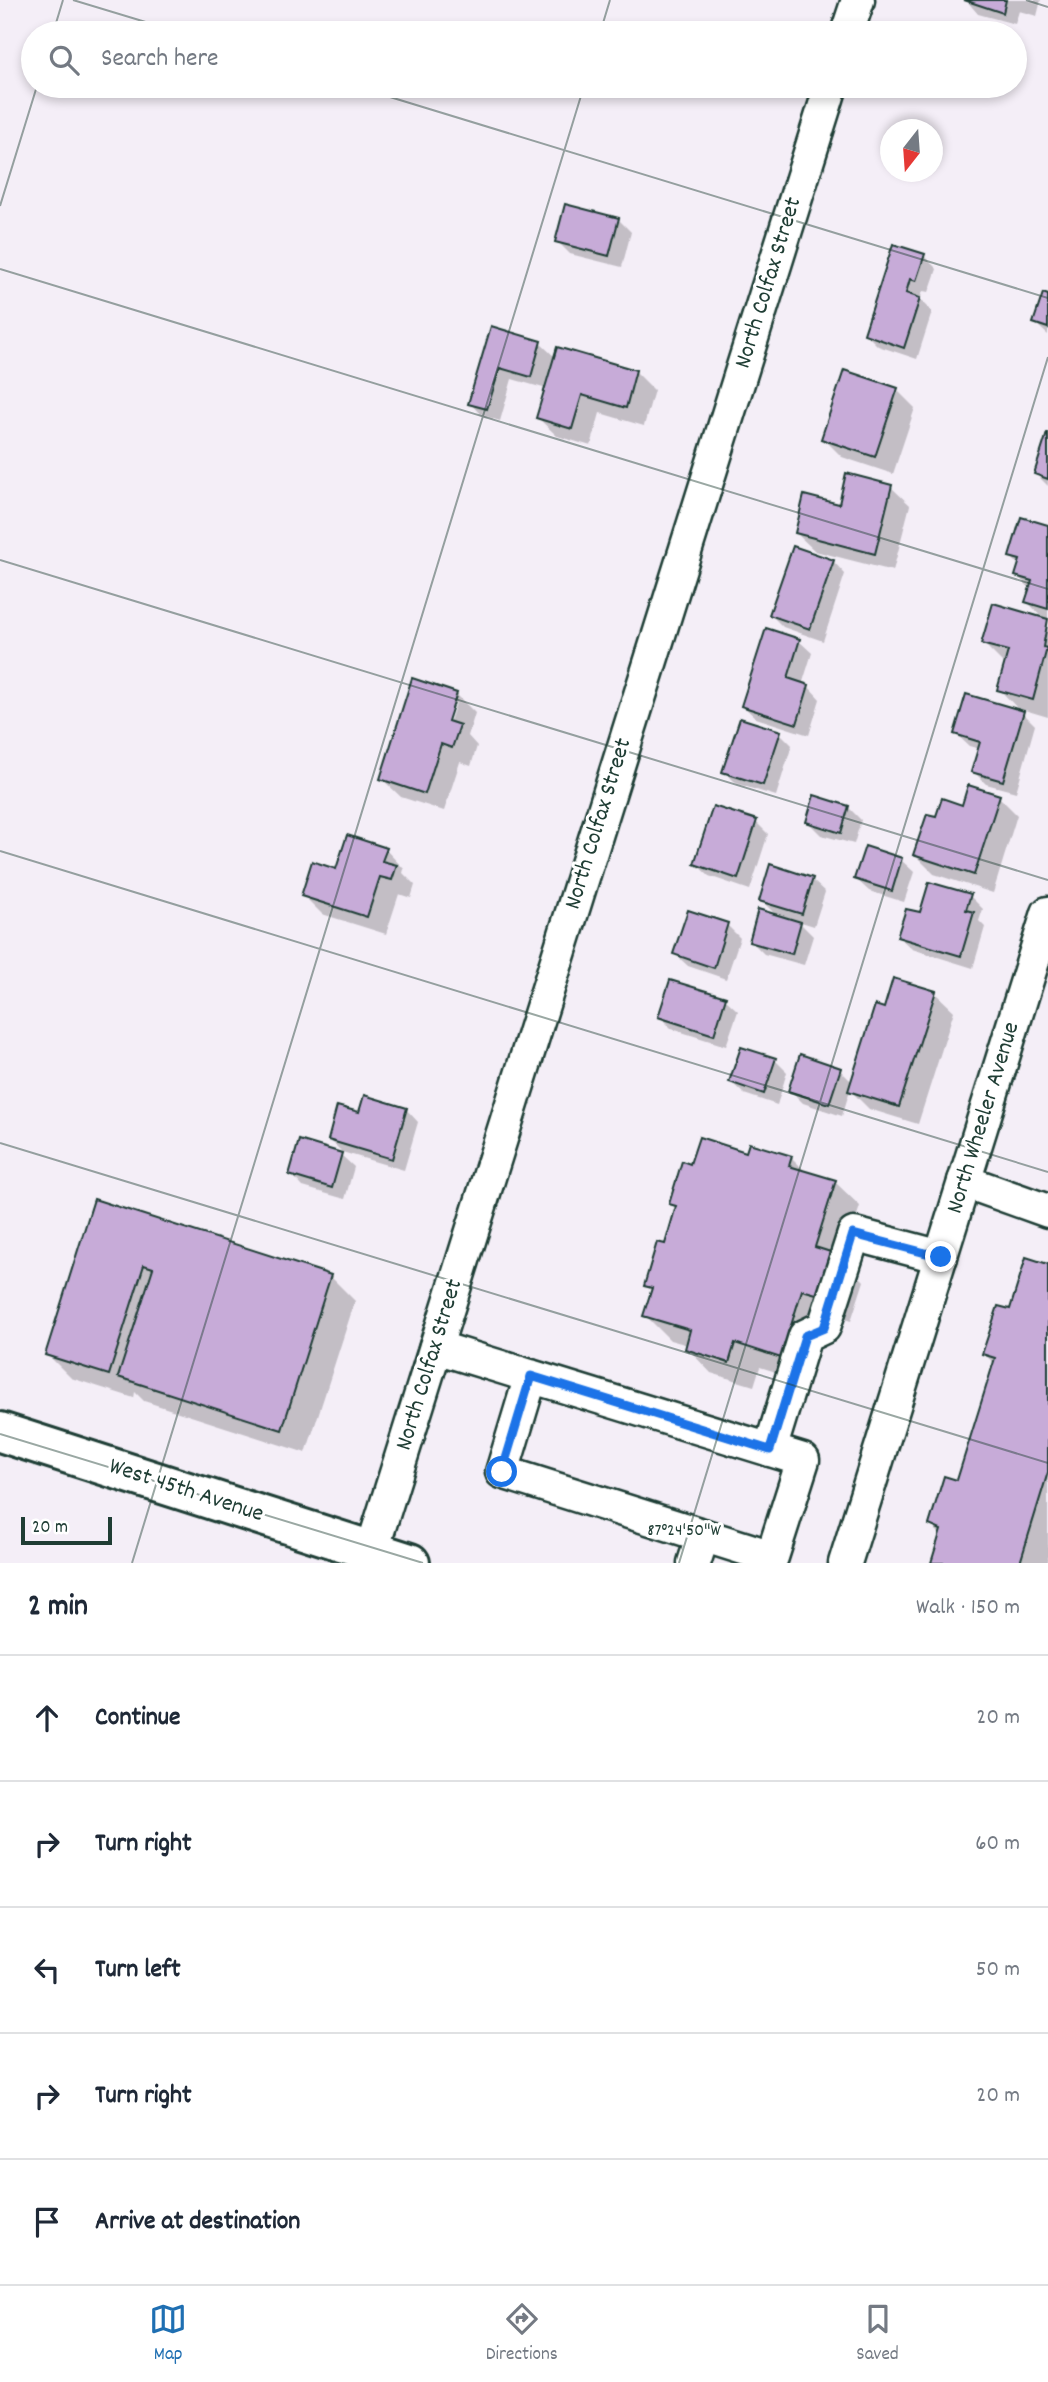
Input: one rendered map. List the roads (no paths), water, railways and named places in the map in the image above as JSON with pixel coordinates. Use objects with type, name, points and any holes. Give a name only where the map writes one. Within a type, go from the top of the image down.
[{"type":"main road","name":"West 45th Avenue","points":[[0,1432],[370,1557],[410,1563]]},
{"type":"street","points":[[852,21],[858,0]]},
{"type":"street","name":"North Colfax Street","points":[[370,1557],[827,98]]},
{"type":"street","name":"North Wheeler Avenue","points":[[845,1563],[1048,913]]},
{"type":"street","points":[[964,1181],[1048,1211]]},
{"type":"street","points":[[770,1450],[805,1336],[824,1328],[853,1234],[941,1257]]},
{"type":"street","points":[[436,1347],[531,1376],[803,1460],[772,1556],[698,1549],[502,1472],[531,1376]]}]
